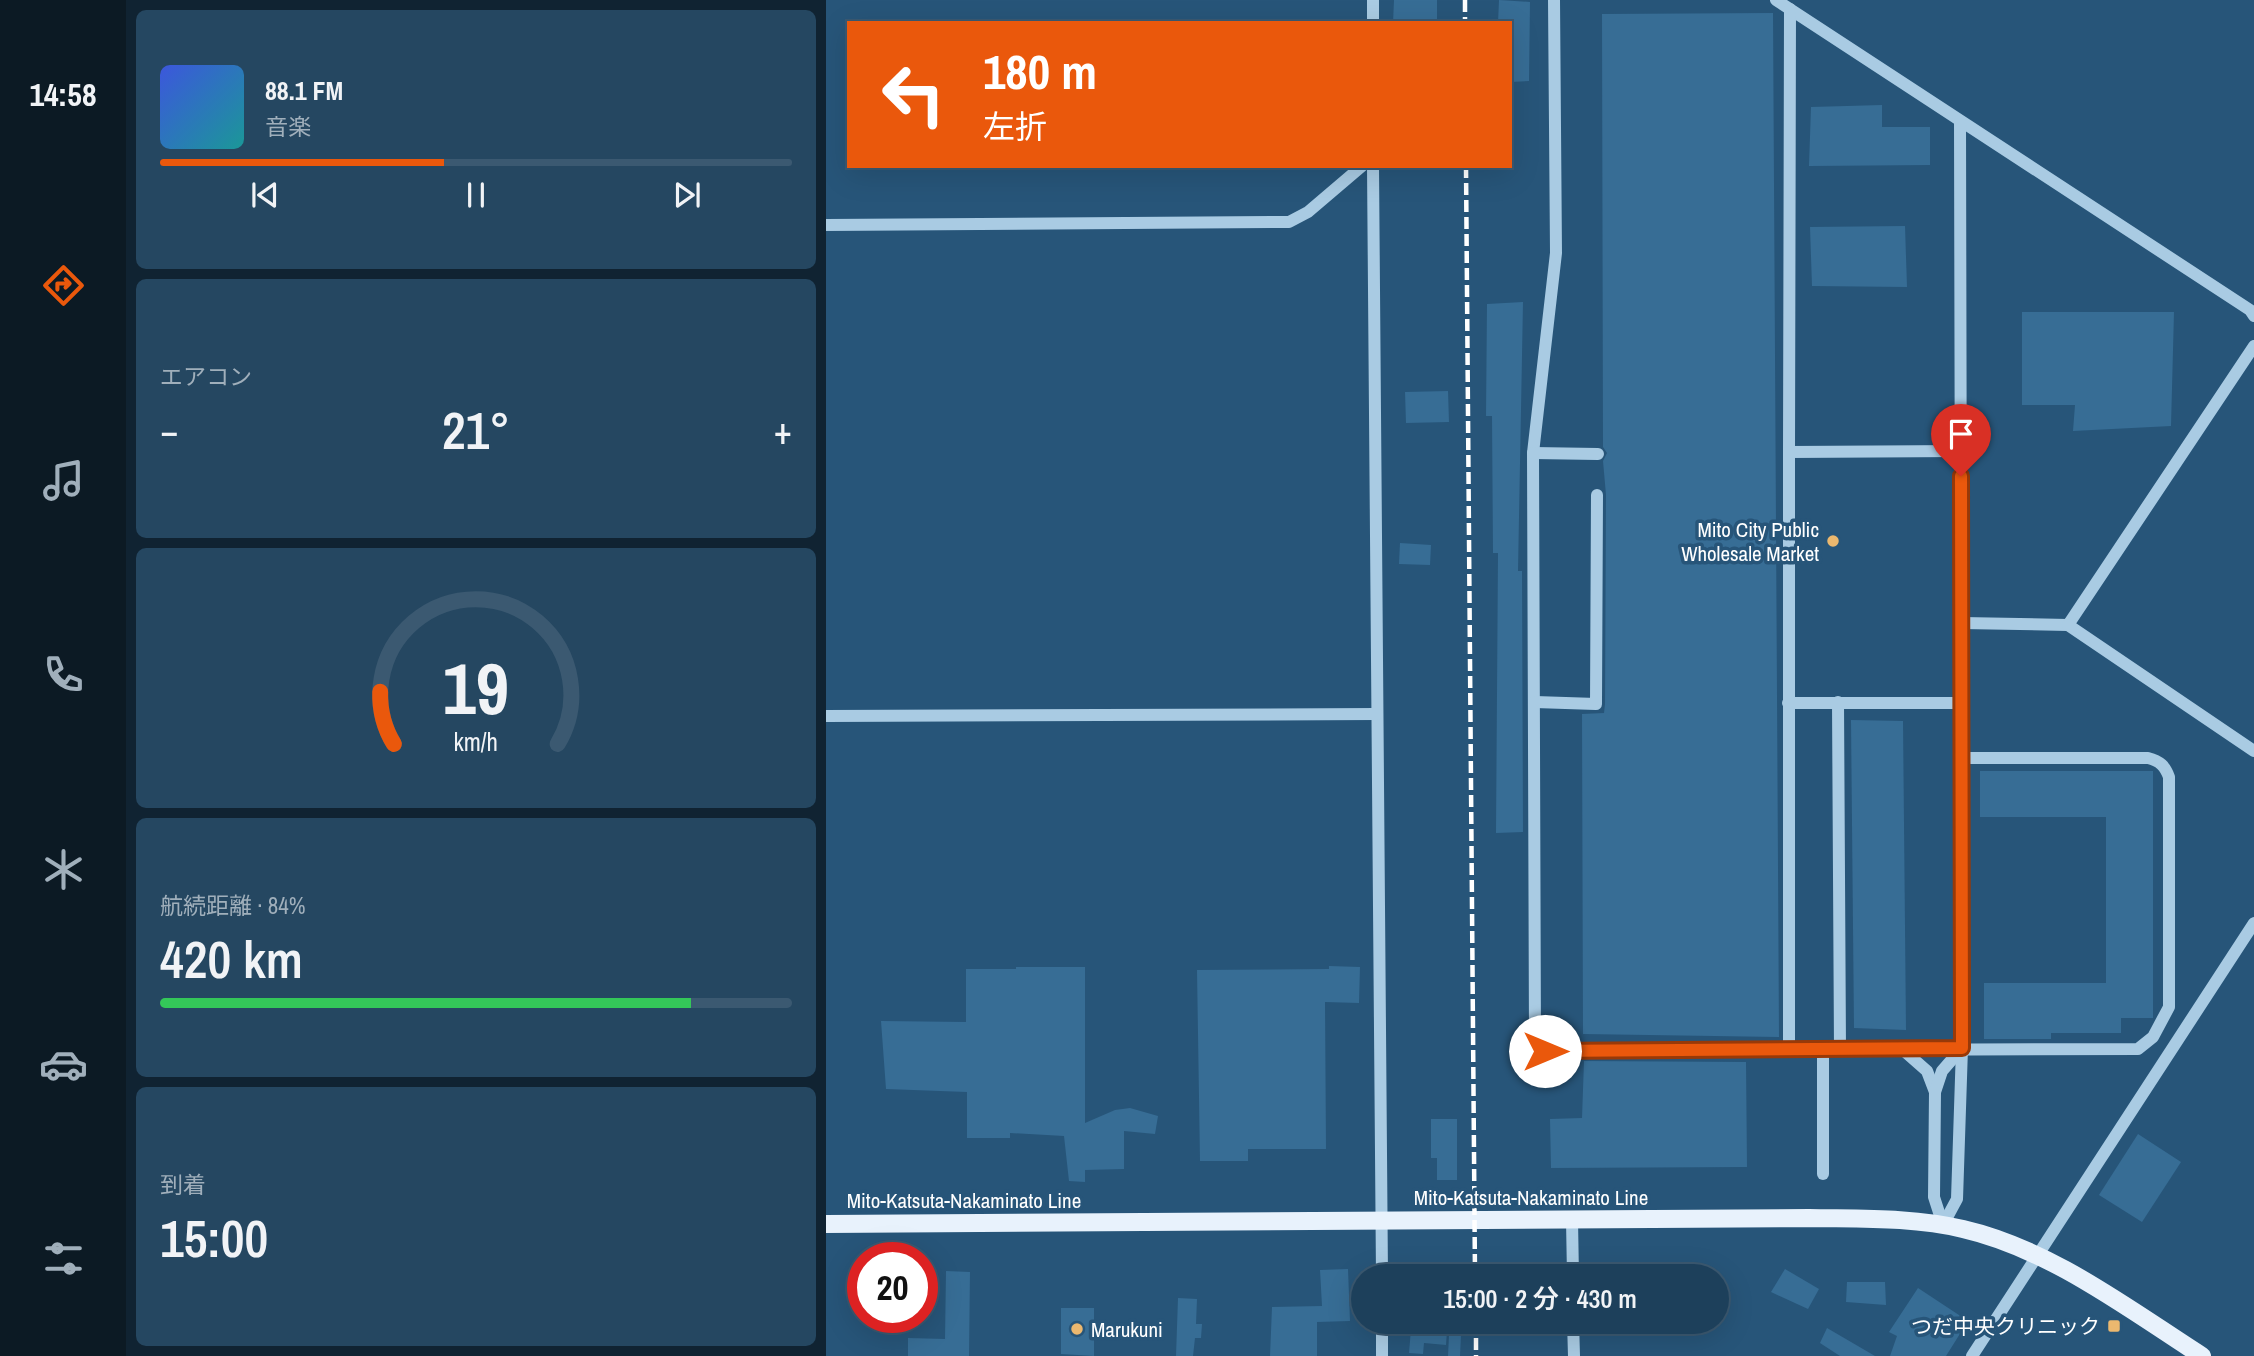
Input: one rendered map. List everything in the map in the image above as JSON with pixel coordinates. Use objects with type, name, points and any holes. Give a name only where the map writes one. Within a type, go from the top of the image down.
[{"type":"main road","name":"Mito-Katsuta-Nakaminato Line","points":[[826,1224],[1809,1219],[1911,1221],[1943,1225],[1991,1237],[2037,1256],[2202,1356]]},
{"type":"street","points":[[1373,0],[1373,21]]},
{"type":"street","points":[[1554,0],[1556,253],[1533,453],[1535,1040],[1538,1047],[1545,1051],[2138,1049],[2147,1045],[2169,1007],[2169,777],[2166,769],[2158,761],[2148,758],[1962,758]]},
{"type":"street","points":[[1776,0],[2250,310],[2254,316]]},
{"type":"street","points":[[1789,1049],[1790,9]]},
{"type":"street","points":[[1943,1225],[1957,1199],[1962,1048],[1960,121]]},
{"type":"street","points":[[826,225],[1289,222],[1308,212],[1360,168]]},
{"type":"street","points":[[1373,168],[1382,1264]]},
{"type":"street","points":[[2068,625],[2254,346]]},
{"type":"street","points":[[1789,452],[1961,451]]},
{"type":"street","points":[[1533,453],[1598,454]]},
{"type":"street","points":[[1535,702],[1596,704],[1597,495]]},
{"type":"street","points":[[1962,623],[2068,625],[2254,751]]},
{"type":"street","points":[[1838,702],[1840,1050]]},
{"type":"street","points":[[1788,703],[1962,703]]},
{"type":"street","points":[[826,716],[1377,714]]},
{"type":"street","points":[[1972,1356],[2254,923]]},
{"type":"street","points":[[2147,1045],[2166,1058]]},
{"type":"street","points":[[1943,1225],[1934,1198],[1935,1092],[1942,1071],[1962,1048]]},
{"type":"street","points":[[1902,1049],[1927,1071],[1935,1092]]},
{"type":"street","points":[[1823,1050],[1823,1174]]},
{"type":"street","points":[[1572,1220],[1573,1264]]},
{"type":"street","points":[[1382,1334],[1382,1356]]},
{"type":"street","points":[[1573,1334],[1574,1356]]},
{"type":"building","points":[[1394,0],[1437,0],[1437,21],[1393,21]]},
{"type":"building","points":[[1499,0],[1530,2],[1529,81],[1512,82],[1512,21],[1498,21]]},
{"type":"building","points":[[1773,13],[1779,1037],[1583,1034],[1582,714],[1604,713],[1605,704],[1606,495],[1603,461],[1607,453],[1603,447],[1602,14]]},
{"type":"building","points":[[1882,105],[1882,127],[1930,127],[1930,165],[1809,166],[1811,107]]},
{"type":"building","points":[[1905,226],[1907,287],[1812,286],[1810,227]]},
{"type":"building","points":[[1523,302],[1518,571],[1522,571],[1523,832],[1496,833],[1498,553],[1493,553],[1492,416],[1486,416],[1487,304]]},
{"type":"building","points":[[2022,312],[2174,312],[2171,426],[2073,431],[2075,405],[2022,405]]},
{"type":"building","points":[[1448,391],[1449,422],[1406,423],[1405,392]]},
{"type":"building","points":[[1400,543],[1431,545],[1430,565],[1399,564]]},
{"type":"building","points":[[1851,720],[1903,721],[1906,1030],[1854,1028]]},
{"type":"building","points":[[1980,771],[2153,771],[2153,1018],[2121,1018],[2121,1033],[2051,1033],[2051,1039],[1984,1039],[1984,983],[2106,983],[2106,817],[1980,817]]},
{"type":"building","points":[[1329,966],[1360,967],[1359,1003],[1325,1002],[1326,1149],[1248,1149],[1248,1161],[1200,1161],[1197,970],[1329,969]]},
{"type":"building","points":[[1085,967],[1085,1123],[1115,1110],[1130,1108],[1158,1116],[1155,1134],[1124,1131],[1124,1169],[1085,1170],[1085,1182],[1069,1181],[1064,1136],[1010,1133],[1010,1138],[967,1138],[967,1092],[886,1089],[881,1021],[966,1022],[966,969]]},
{"type":"building","points":[[1584,1061],[1746,1062],[1747,1167],[1551,1168],[1550,1119],[1582,1118]]},
{"type":"building","points":[[1431,1119],[1457,1119],[1457,1180],[1437,1180],[1437,1158],[1431,1158]]},
{"type":"building","points":[[2138,1134],[2181,1162],[2142,1222],[2099,1195]]},
{"type":"building","points":[[1348,1269],[1350,1321],[1317,1322],[1317,1356],[1270,1356],[1272,1307],[1322,1306],[1320,1270]]},
{"type":"building","points":[[1785,1269],[1819,1289],[1808,1309],[1771,1292]]},
{"type":"building","points":[[946,1271],[970,1272],[969,1356],[908,1356],[908,1338],[945,1339]]},
{"type":"building","points":[[1847,1282],[1885,1282],[1886,1305],[1846,1302]]},
{"type":"building","points":[[1918,1288],[1968,1321],[1946,1356],[1890,1356],[1897,1336],[1889,1332]]},
{"type":"building","points":[[1178,1298],[1197,1299],[1196,1324],[1202,1324],[1201,1338],[1195,1338],[1193,1356],[1176,1356]]},
{"type":"building","name":"Marukuni","points":[[1061,1308],[1094,1308],[1094,1356],[1061,1354]]},
{"type":"building","points":[[1827,1328],[1875,1356],[1840,1356],[1820,1343]]},
{"type":"building","points":[[1411,1334],[1447,1334],[1446,1345],[1424,1343],[1423,1354],[1409,1353]]},
{"type":"building","points":[[1449,1335],[1461,1335],[1460,1356],[1448,1356]]},
{"type":"railway","points":[[1465,0],[1465,21]]},
{"type":"railway","points":[[1466,168],[1475,1264]]},
{"type":"railway","points":[[1476,1334],[1476,1356]]},
{"type":"place","name":"Mito City Public Wholesale Market","points":[[1833,541]]},
{"type":"place","name":"つだ中央クリニック","points":[[2114,1326]]},
{"type":"place","name":"Marukuni","points":[[1077,1329]]},
{"type":"route","points":[[1545,1051],[1962,1048],[1961,476]]}]
